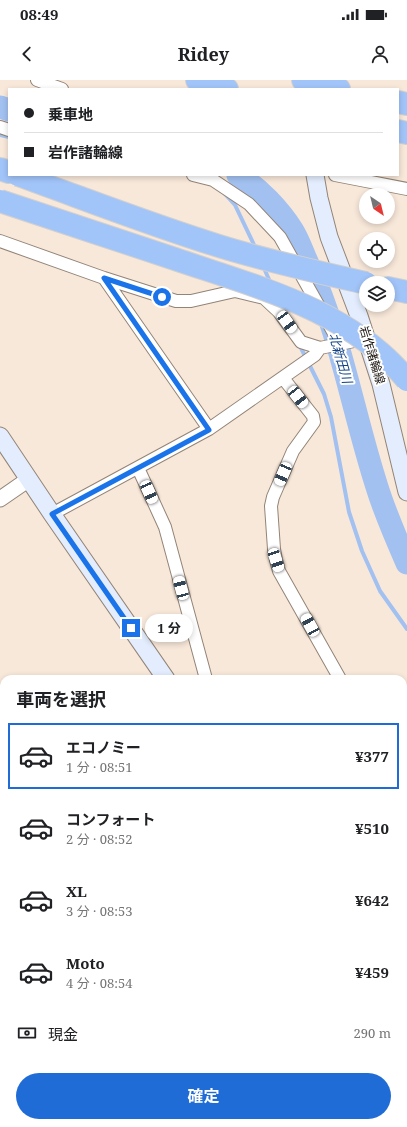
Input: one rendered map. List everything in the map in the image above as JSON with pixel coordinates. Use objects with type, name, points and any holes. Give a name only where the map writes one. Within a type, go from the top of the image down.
[{"type":"highway","points":[[197,80],[224,88]]},
{"type":"highway","points":[[303,80],[334,88]]},
{"type":"highway","points":[[21,176],[219,246],[269,260],[359,281]]},
{"type":"highway","points":[[0,201],[259,288],[302,305],[334,320],[358,334],[381,352],[407,380]]},
{"type":"highway","points":[[395,289],[407,292]]},
{"type":"main road","name":"岩作諸輪線","points":[[315,176],[319,198],[330,237],[367,339],[381,384],[407,492]]},
{"type":"main road","points":[[0,436],[163,675]]},
{"type":"street","points":[[37,80],[59,88]]},
{"type":"street","points":[[197,176],[213,180],[249,204],[280,237],[340,344]]},
{"type":"street","points":[[340,176],[407,189]]},
{"type":"street","points":[[0,241],[104,278],[176,301],[192,301],[235,291],[264,298],[279,312],[301,342],[321,348],[367,339]]},
{"type":"street","points":[[104,278],[209,430]]},
{"type":"street","points":[[52,514],[209,430],[315,355],[321,348]]},
{"type":"street","points":[[283,378],[313,416],[314,422],[293,451],[273,498],[271,506],[276,560],[279,571],[338,675]]},
{"type":"street","points":[[138,468],[165,528],[205,675]]},
{"type":"street","points":[[0,499],[29,479]]},
{"type":"waterway","name":"北新田川","points":[[0,107],[8,110]]},
{"type":"waterway","points":[[0,135],[8,137]]},
{"type":"waterway","name":"北新田川","points":[[240,176],[254,186],[275,207],[288,223],[299,243],[329,318],[338,346],[368,459],[387,516],[407,563]]},
{"type":"waterway","points":[[225,194],[235,205],[256,249]]},
{"type":"waterway","points":[[263,266],[271,284]]},
{"type":"waterway","points":[[299,344],[324,394],[331,417],[349,512],[362,551],[380,591],[407,629]]},
{"type":"route","points":[[131,628],[52,514],[209,430],[104,278],[162,297]]}]
